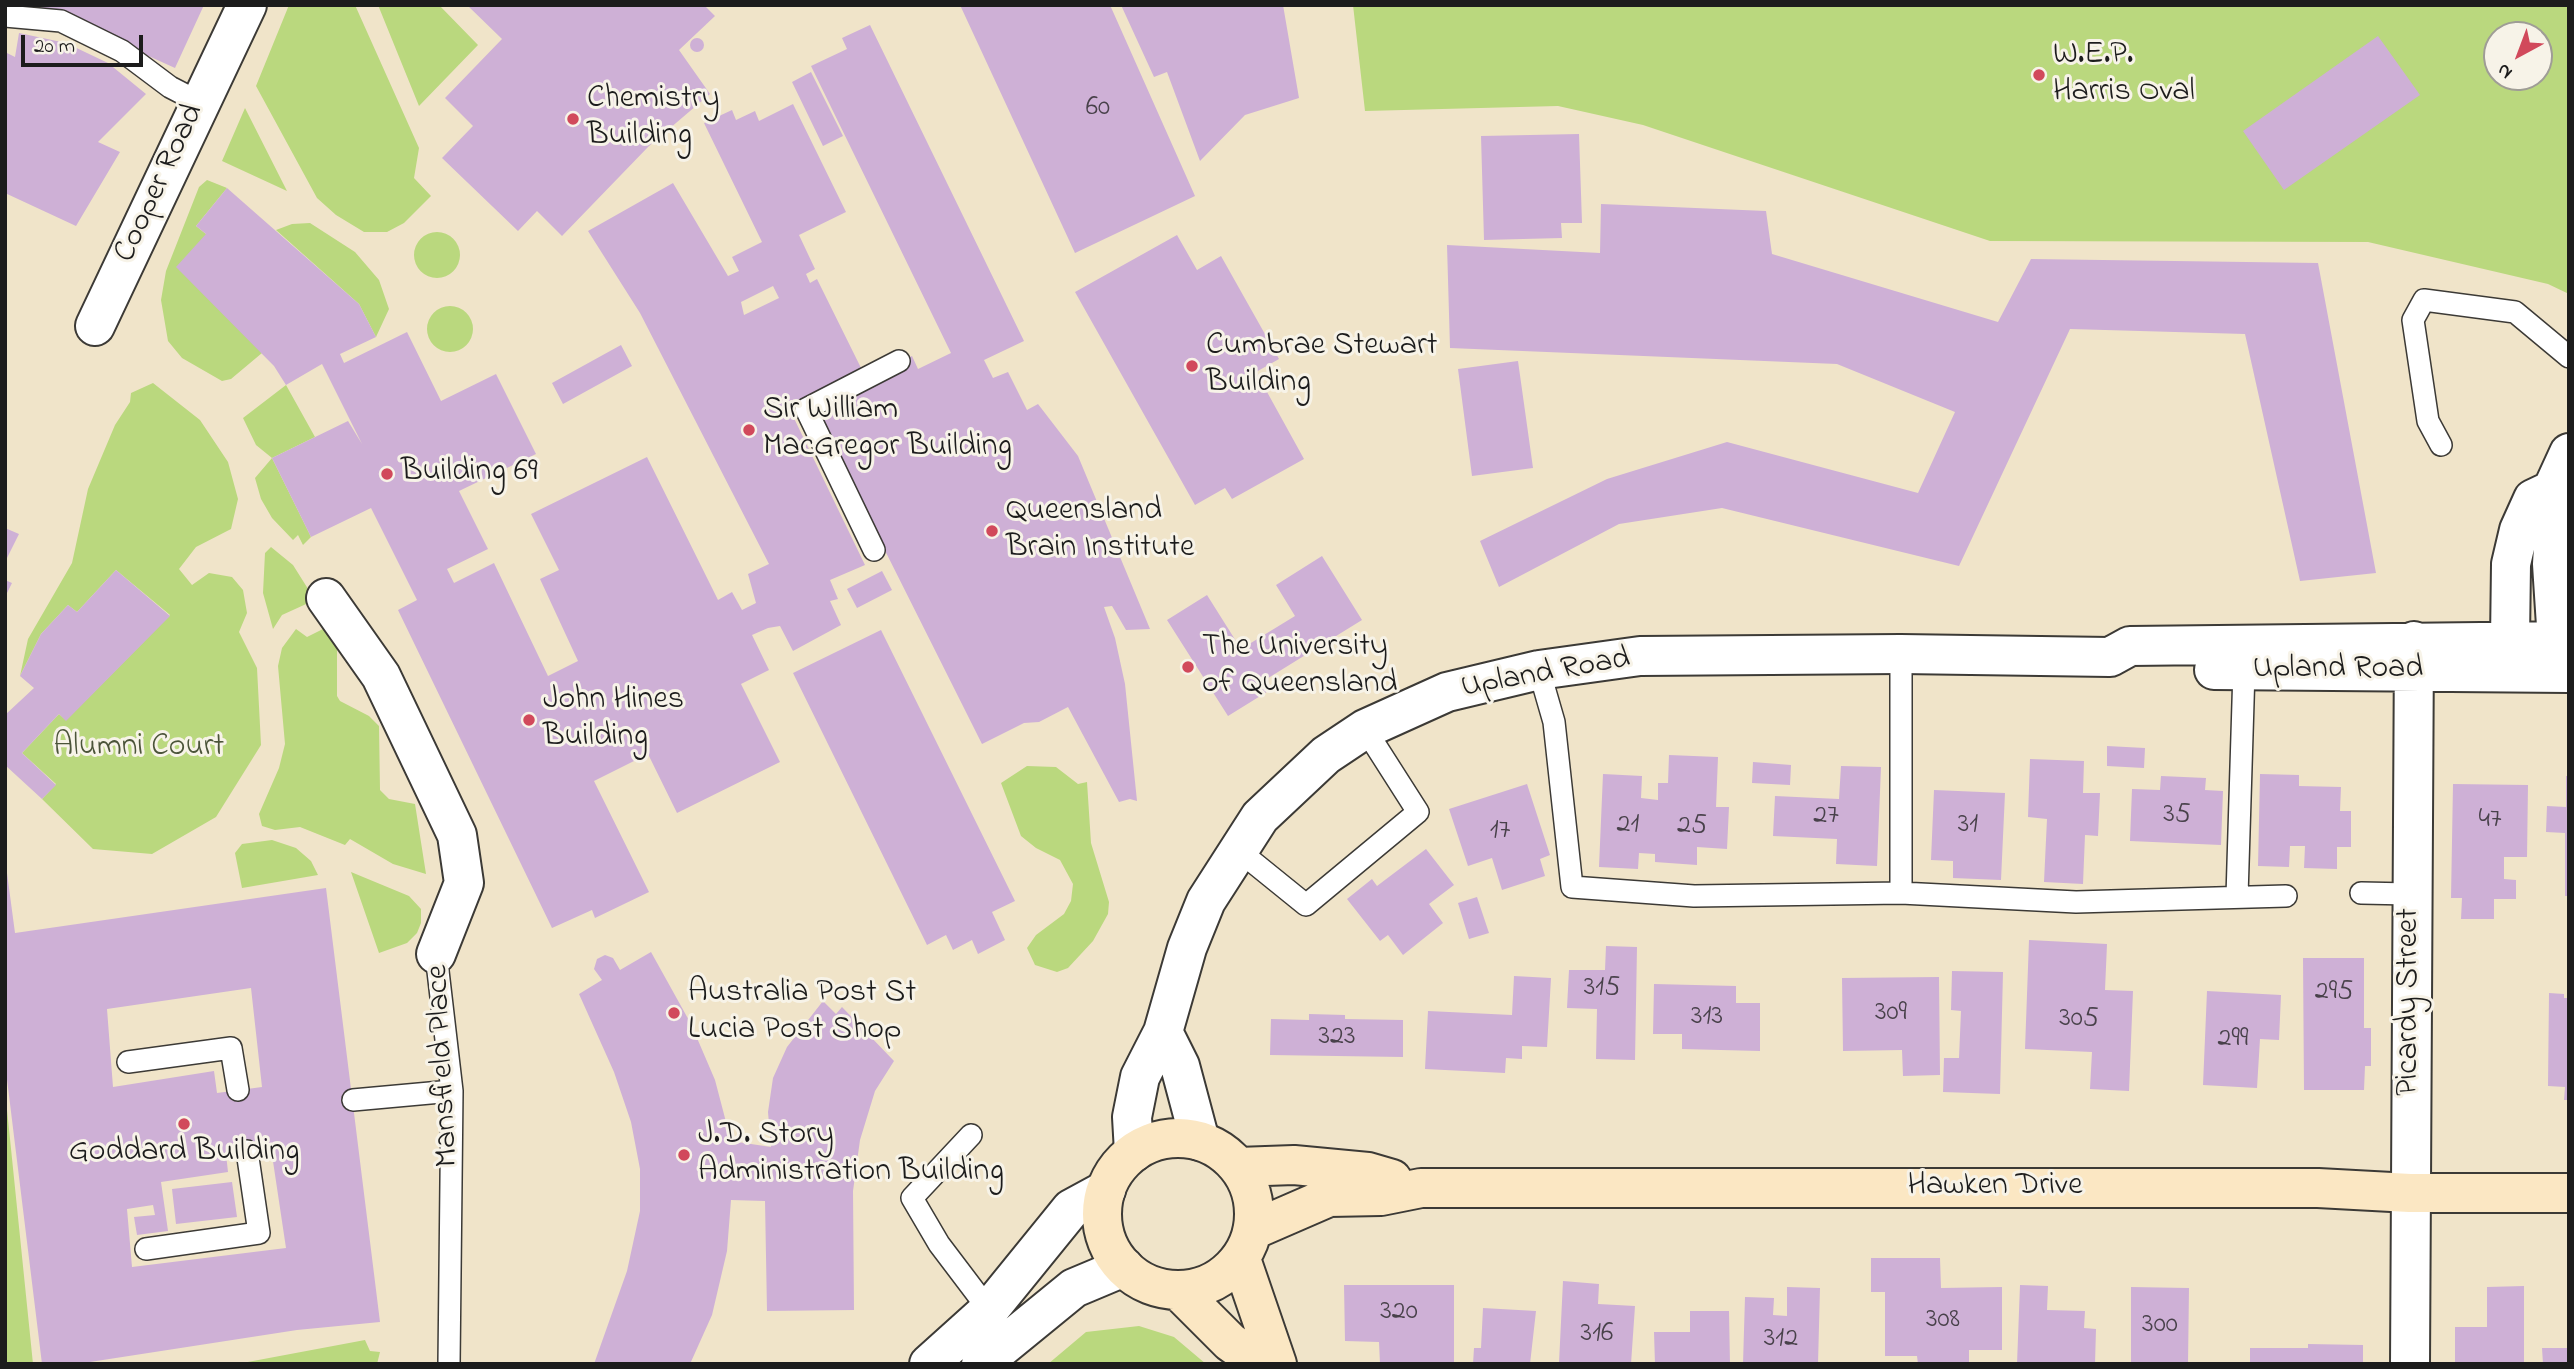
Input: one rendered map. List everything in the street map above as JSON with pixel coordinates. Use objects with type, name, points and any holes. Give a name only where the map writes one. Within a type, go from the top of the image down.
[{"type":"main road","points":[[1177,1138],[1200,1141],[1221,1151],[1238,1167],[1249,1186],[1254,1208],[1247,1244],[1224,1276],[1202,1287],[1178,1290],[1158,1288],[1140,1280],[1124,1267],[1111,1251],[1104,1231],[1102,1211],[1106,1190],[1117,1169],[1134,1152],[1154,1142],[1177,1138]]},
{"type":"main road","name":"Hawken Drive","points":[[1238,1167],[1294,1166],[1368,1172],[1421,1188]]},
{"type":"main road","name":"Hawken Drive","points":[[1247,1244],[1329,1197],[1381,1196],[1421,1188],[2318,1188],[2410,1193],[2569,1193]]},
{"type":"main road","points":[[1247,1244],[1277,1364]]},
{"type":"main road","points":[[1178,1290],[1230,1342],[1261,1364]]},
{"type":"street","name":"Cooper Road","points":[[95,326],[247,5]]},
{"type":"street","points":[[2510,640],[2511,564],[2519,530],[2533,499],[2552,490],[2569,453]]},
{"type":"street","points":[[2552,490],[2561,507],[2554,532],[2552,564],[2557,657]]},
{"type":"street","name":"Mansfield Place","points":[[327,598],[381,676],[457,835],[464,883],[436,954]]},
{"type":"street","name":"Upland Road","points":[[1134,1152],[1132,1117],[1140,1077],[1164,1032],[1191,936],[1206,901],[1260,817],[1326,755],[1365,729],[1447,692],[1539,670],[1640,656],[1901,653],[2110,657],[2130,669],[2244,670],[2414,656],[2510,640],[2557,657]]},
{"type":"street","name":"Upland Road","points":[[2110,657],[2130,646],[2414,656],[2557,657]]},
{"type":"street","name":"Picardy Street","points":[[2410,1364],[2410,894],[2414,656]]},
{"type":"street","points":[[1164,1032],[1180,1066],[1200,1141]]},
{"type":"street","points":[[929,1364],[989,1310],[1070,1209],[1106,1190]]},
{"type":"street","points":[[981,1364],[1074,1288],[1124,1267]]},
{"type":"lane","points":[[5,16],[61,21],[122,51],[170,87],[199,102]]},
{"type":"lane","points":[[2441,445],[2428,421],[2413,320],[2424,300],[2515,312],[2569,357]]},
{"type":"lane","points":[[874,550],[806,409],[899,362]]},
{"type":"lane","points":[[1901,653],[1901,893]]},
{"type":"lane","points":[[1539,670],[1554,722],[1572,887],[1694,896],[1901,893],[2076,902],[2287,896]]},
{"type":"lane","points":[[2237,896],[2244,670]]},
{"type":"lane","points":[[1238,850],[1307,905],[1418,812],[1365,729]]},
{"type":"lane","points":[[2361,893],[2410,894]]},
{"type":"lane","name":"Mansfield Place","points":[[436,954],[452,1091],[449,1364]]},
{"type":"lane","points":[[128,1062],[231,1048],[238,1090]]},
{"type":"lane","points":[[353,1100],[452,1091]]},
{"type":"lane","points":[[971,1135],[912,1198],[939,1244],[989,1310]]},
{"type":"lane","points":[[146,1249],[259,1233],[247,1151]]},
{"type":"green space","points":[[289,5],[355,5],[419,148],[414,178],[431,196],[404,223],[387,232],[364,232],[336,215],[317,198],[256,86]]},
{"type":"green space","points":[[378,5],[439,5],[478,45],[419,106]]},
{"type":"green space","points":[[1353,5],[2569,5],[2569,294],[2548,284],[2368,242],[1990,241],[1643,125],[1558,106],[1365,111]]},
{"type":"green space","points":[[245,108],[287,191],[222,161]]},
{"type":"green space","points":[[207,180],[227,188],[196,226],[206,234],[262,353],[231,379],[222,381],[182,358],[168,341],[161,300],[166,271],[199,187]]},
{"type":"green space","points":[[310,223],[355,252],[379,280],[389,309],[376,337],[359,304],[276,230],[292,224]]},
{"type":"green space","points":[[437,232],[453,239],[460,255],[453,271],[437,278],[421,271],[414,255],[421,239]]},
{"type":"green space","points":[[450,306],[466,313],[473,329],[466,345],[450,352],[434,345],[427,329],[434,313]]},
{"type":"green space","name":"Alumni Court","points":[[153,383],[200,420],[228,462],[238,499],[231,529],[196,547],[179,569],[192,585],[209,573],[232,577],[243,590],[247,613],[239,632],[257,668],[261,745],[216,817],[152,854],[93,849],[42,799],[56,784],[22,753],[59,714],[66,720],[170,615],[116,570],[77,612],[68,605],[41,634],[20,676],[28,639],[72,563],[88,489],[115,425],[130,402],[131,393]]},
{"type":"green space","points":[[286,385],[315,437],[272,458],[256,445],[243,418]]},
{"type":"green space","points":[[272,458],[311,537],[303,545],[298,535],[293,540],[272,518],[261,499],[255,478]]},
{"type":"green space","points":[[271,547],[293,565],[315,600],[282,615],[273,629],[263,593],[265,553]]},
{"type":"green space","points":[[327,627],[337,647],[337,696],[340,701],[369,716],[379,726],[380,790],[389,799],[415,804],[426,874],[393,864],[350,839],[345,845],[300,827],[275,830],[262,826],[259,814],[279,768],[285,744],[278,666],[282,648],[296,629],[307,637]]},
{"type":"green space","points":[[1027,766],[1056,767],[1078,784],[1087,782],[1091,843],[1109,902],[1108,914],[1093,941],[1068,968],[1057,972],[1035,965],[1027,948],[1036,935],[1064,914],[1071,901],[1073,884],[1060,860],[1036,848],[1021,836],[1001,783]]},
{"type":"green space","points":[[272,840],[296,848],[311,861],[318,875],[242,888],[235,853],[242,844]]},
{"type":"green space","points":[[351,872],[409,896],[421,909],[421,923],[417,933],[407,943],[379,953]]},
{"type":"green space","points":[[5,1090],[33,1364],[5,1364]]},
{"type":"green space","points":[[1139,1326],[1174,1337],[1206,1364],[1048,1364],[1086,1332]]},
{"type":"green space","points":[[365,1340],[370,1351],[380,1352],[377,1364],[237,1364]]},
{"type":"building","points":[[36,5],[204,5],[175,68]]},
{"type":"building","name":"Chemistry Building","points":[[467,5],[704,5],[715,16],[679,50],[710,94],[649,146],[562,236],[537,211],[518,231],[442,158],[473,126],[445,98],[502,39]]},
{"type":"building","points":[[960,5],[1110,5],[1195,196],[1075,253]]},
{"type":"building","points":[[1121,5],[1283,5],[1299,98],[1245,115],[1200,161],[1167,72],[1154,77]]},
{"type":"building","name":"Queensland Brain Institute","points":[[870,25],[1024,341],[984,360],[993,378],[1008,372],[1027,410],[1038,404],[1078,456],[1150,629],[1126,630],[1112,606],[1104,607],[1115,638],[1125,684],[1137,801],[1130,799],[1119,802],[1068,707],[1039,722],[1024,723],[982,744],[812,405],[912,356],[918,369],[951,353],[811,66],[847,49],[842,38]]},
{"type":"building","points":[[19,33],[66,43],[108,63],[146,94],[98,142],[120,152],[76,226],[5,193],[5,52],[15,57]]},
{"type":"building","points":[[2378,36],[2420,95],[2284,190],[2243,131]]},
{"type":"building","points":[[694,38],[700,38],[704,45],[700,52],[694,52],[690,48],[690,42]]},
{"type":"building","points":[[811,72],[843,136],[823,146],[792,82]]},
{"type":"building","points":[[793,104],[846,212],[799,235],[815,269],[806,274],[810,283],[817,279],[864,374],[790,410],[865,565],[830,580],[838,599],[830,601],[841,625],[793,651],[780,626],[752,635],[769,670],[741,684],[780,762],[677,813],[648,754],[594,781],[649,892],[595,918],[592,910],[552,928],[398,610],[417,600],[371,508],[311,537],[272,458],[348,421],[362,444],[322,364],[286,385],[274,366],[176,267],[206,234],[196,226],[227,188],[359,304],[376,337],[340,354],[344,363],[407,332],[441,401],[496,374],[536,454],[459,491],[488,549],[447,569],[454,583],[494,563],[548,676],[578,661],[540,579],[559,570],[531,514],[647,457],[718,600],[732,592],[742,610],[756,603],[748,574],[769,564],[640,313],[588,231],[673,183],[728,276],[739,271],[732,257],[762,242],[704,123],[732,110],[736,120],[755,111],[759,121]],"holes":[[[773,286],[779,298],[744,315],[741,302]]]},
{"type":"building","points":[[1579,134],[1582,223],[1561,223],[1562,238],[1484,240],[1481,136]]},
{"type":"building","points":[[1601,204],[1766,211],[1772,254],[1998,322],[2031,259],[2318,263],[2376,573],[2300,581],[2245,334],[2070,329],[1959,566],[1722,508],[1619,524],[1499,587],[1480,541],[1607,479],[1727,442],[1918,493],[1955,412],[1837,364],[1450,348],[1447,245],[1600,253]]},
{"type":"building","name":"Cumbrae Stewart Building","points":[[1177,235],[1197,270],[1221,256],[1279,359],[1256,372],[1304,459],[1232,499],[1225,488],[1195,505],[1075,292]]},
{"type":"building","points":[[621,345],[632,366],[563,404],[552,383]]},
{"type":"building","points":[[1518,361],[1533,468],[1472,476],[1458,369]]},
{"type":"building","points":[[5,528],[19,534],[5,562]]},
{"type":"building","points":[[1322,556],[1362,620],[1265,680],[1270,690],[1228,716],[1167,620],[1207,595],[1241,649],[1295,616],[1276,585]]},
{"type":"building","points":[[116,570],[170,616],[66,721],[59,714],[22,753],[56,785],[42,799],[5,765],[5,715],[34,688],[20,676],[41,634],[68,605],[77,612]]},
{"type":"building","points":[[882,571],[892,590],[857,608],[847,589]]},
{"type":"building","points":[[5,580],[12,583],[5,597]]},
{"type":"building","points":[[881,630],[1015,901],[992,912],[1005,940],[978,954],[972,940],[953,950],[946,935],[927,945],[793,673]]},
{"type":"building","points":[[2107,746],[2145,748],[2144,768],[2107,766]]},
{"type":"building","points":[[1669,755],[1718,757],[1716,807],[1729,807],[1727,849],[1697,847],[1697,865],[1655,862],[1655,854],[1639,853],[1638,869],[1599,867],[1603,774],[1642,776],[1641,798],[1658,800],[1658,783],[1668,783]]},
{"type":"building","points":[[2030,759],[2084,761],[2083,793],[2100,793],[2098,836],[2085,835],[2083,884],[2044,882],[2047,819],[2028,817]]},
{"type":"building","points":[[1753,762],[1791,765],[1790,785],[1752,783]]},
{"type":"building","points":[[1841,766],[1881,767],[1877,866],[1836,864],[1837,839],[1773,836],[1775,796],[1839,799]]},
{"type":"building","points":[[2260,774],[2299,775],[2299,786],[2341,787],[2340,811],[2351,811],[2351,847],[2337,847],[2337,869],[2304,868],[2305,846],[2290,846],[2289,867],[2258,866]]},
{"type":"building","points":[[2161,776],[2206,778],[2205,790],[2223,791],[2221,845],[2130,841],[2132,789],[2160,790]]},
{"type":"building","points":[[2566,776],[2569,776],[2569,896],[2565,896],[2565,833],[2546,832],[2547,806],[2566,807]]},
{"type":"building","points":[[1527,784],[1550,855],[1540,859],[1545,876],[1502,890],[1492,858],[1468,866],[1449,809]]},
{"type":"building","points":[[2453,784],[2528,785],[2527,857],[2504,857],[2504,879],[2516,880],[2516,899],[2494,899],[2494,919],[2461,919],[2462,898],[2451,898]]},
{"type":"building","points":[[1934,790],[2005,793],[2001,880],[1953,878],[1953,861],[1931,860]]},
{"type":"building","points":[[1426,849],[1454,885],[1429,904],[1443,923],[1403,955],[1388,935],[1380,941],[1347,899],[1372,879],[1377,886]]},
{"type":"building","name":"Goddard Building","points":[[5,858],[15,933],[326,888],[380,1322],[297,1330],[77,1364],[42,1364],[5,1063]],"holes":[[[251,988],[262,1087],[217,1093],[214,1071],[113,1087],[107,1009]],[[271,1148],[286,1248],[132,1267],[127,1209],[153,1205],[155,1215],[134,1217],[137,1235],[168,1231],[161,1182],[228,1172],[226,1154]]]},
{"type":"building","points":[[1477,897],[1489,933],[1469,939],[1458,903]]},
{"type":"building","points":[[2029,940],[2107,944],[2105,990],[2133,991],[2129,1091],[2090,1089],[2092,1052],[2025,1049]]},
{"type":"building","points":[[1606,946],[1637,947],[1635,1060],[1596,1059],[1597,1009],[1567,1008],[1569,970],[1605,970]]},
{"type":"building","points":[[651,952],[691,1024],[715,1080],[731,1141],[771,1147],[768,1112],[773,1078],[787,1047],[823,1001],[836,1014],[842,1007],[894,1061],[875,1091],[860,1140],[853,1191],[854,1310],[767,1311],[765,1201],[731,1200],[727,1251],[712,1315],[690,1364],[594,1364],[627,1271],[640,1211],[640,1169],[631,1122],[614,1072],[579,994],[602,980],[594,969],[597,959],[605,955],[613,958],[620,970]]},
{"type":"building","points":[[2303,958],[2364,958],[2364,1028],[2371,1028],[2371,1066],[2365,1066],[2364,1090],[2304,1090]]},
{"type":"building","points":[[1952,971],[2003,972],[2000,1094],[1943,1092],[1944,1058],[1959,1058],[1961,1011],[1951,1010]]},
{"type":"building","points":[[1514,976],[1551,978],[1547,1047],[1522,1046],[1522,1059],[1506,1058],[1505,1073],[1425,1069],[1428,1011],[1512,1015]]},
{"type":"building","points":[[1939,977],[1940,1075],[1903,1076],[1902,1050],[1843,1051],[1842,978]]},
{"type":"building","points":[[1654,984],[1736,986],[1736,1003],[1760,1003],[1760,1051],[1682,1049],[1682,1034],[1653,1034]]},
{"type":"building","points":[[2207,991],[2281,995],[2279,1040],[2260,1039],[2257,1088],[2203,1085]]},
{"type":"building","points":[[2549,993],[2564,994],[2564,998],[2569,998],[2569,1100],[2564,1100],[2565,1087],[2548,1086]]},
{"type":"building","points":[[1309,1014],[1345,1015],[1345,1019],[1403,1020],[1403,1057],[1270,1055],[1271,1019],[1309,1020]]},
{"type":"building","points":[[232,1182],[237,1217],[176,1224],[172,1189]]},
{"type":"building","points":[[1871,1258],[1940,1258],[1941,1288],[2002,1287],[2002,1350],[1969,1350],[1969,1364],[1918,1364],[1917,1356],[1885,1356],[1885,1292],[1871,1292]]},
{"type":"building","points":[[1563,1281],[1599,1284],[1598,1304],[1635,1306],[1631,1364],[1559,1363]]},
{"type":"building","points":[[1344,1285],[1454,1285],[1454,1364],[1380,1364],[1379,1342],[1345,1341]]},
{"type":"building","points":[[2020,1285],[2048,1286],[2047,1310],[2085,1311],[2084,1328],[2096,1329],[2095,1364],[2017,1364]]},
{"type":"building","points":[[2524,1286],[2524,1364],[2455,1364],[2455,1327],[2487,1327],[2487,1287]]},
{"type":"building","points":[[1787,1287],[1820,1288],[1818,1364],[1743,1364],[1745,1297],[1774,1298],[1773,1315],[1787,1316]]},
{"type":"building","points":[[2131,1287],[2189,1288],[2188,1364],[2131,1364]]},
{"type":"building","points":[[1483,1308],[1536,1311],[1530,1364],[1473,1364],[1474,1348],[1481,1348]]},
{"type":"building","points":[[1690,1311],[1729,1311],[1730,1364],[1655,1364],[1654,1332],[1690,1332]]},
{"type":"building","points":[[2308,1344],[2363,1345],[2363,1364],[2250,1364],[2250,1348],[2308,1348]]},
{"type":"building","points":[[2542,1348],[2569,1348],[2569,1364],[2543,1364]]},
{"type":"place","name":"W.E.P. Harris Oval","points":[[2039,75]]},
{"type":"place","name":"Chemistry Building","points":[[573,119]]},
{"type":"place","name":"Cumbrae Stewart Building","points":[[1192,366]]},
{"type":"place","name":"Sir William MacGregor Building","points":[[749,430]]},
{"type":"place","name":"Building 69","points":[[387,474]]},
{"type":"place","name":"Queensland Brain Institute","points":[[992,531]]},
{"type":"place","name":"The University of Queensland","points":[[1188,667]]},
{"type":"place","name":"John Hines Building","points":[[529,720]]},
{"type":"place","name":"Australia Post St Lucia Post Shop","points":[[674,1013]]},
{"type":"place","name":"Goddard Building","points":[[184,1124]]},
{"type":"place","name":"J.D. Story Administration Building","points":[[684,1155]]}]
